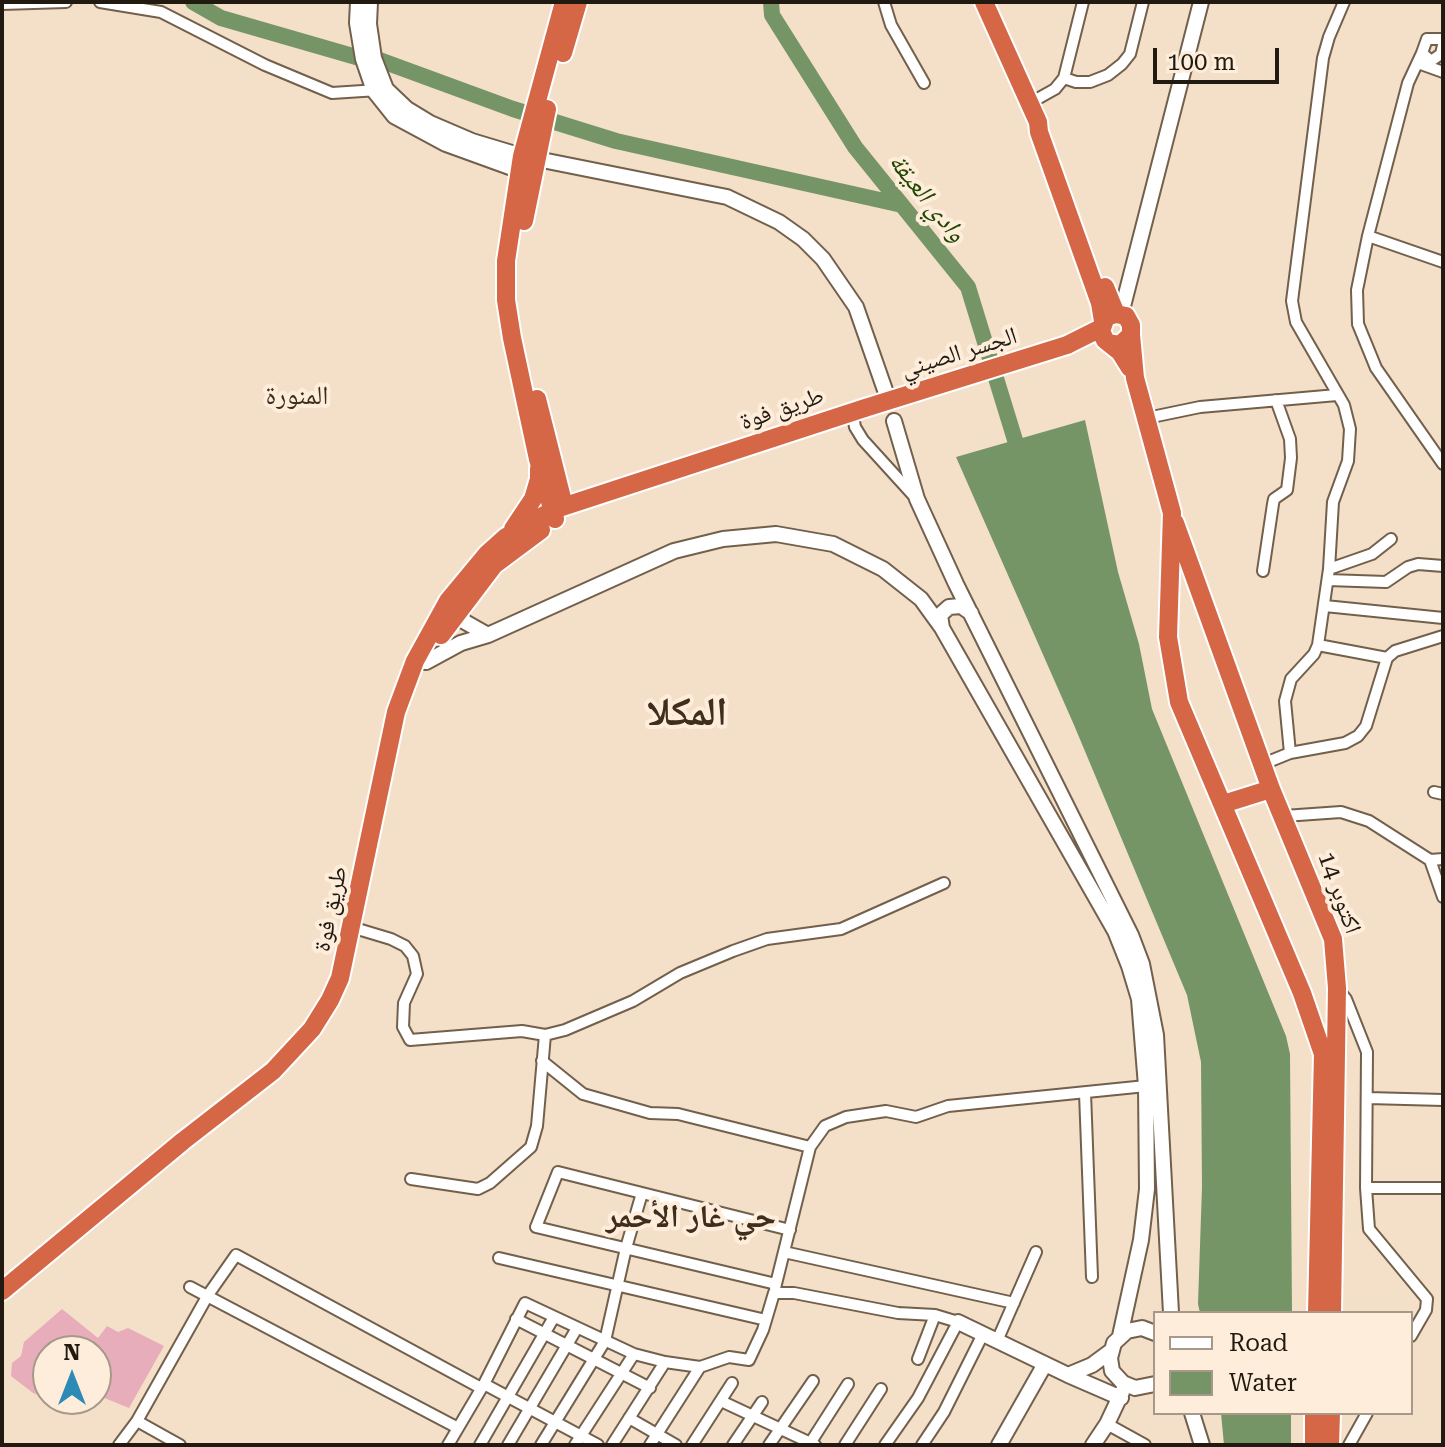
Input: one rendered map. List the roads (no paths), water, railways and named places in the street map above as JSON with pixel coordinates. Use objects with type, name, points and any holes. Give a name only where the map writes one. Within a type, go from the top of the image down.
[{"type":"highway","points":[[560,513],[545,460],[517,305],[516,264],[527,165],[564,2]]},
{"type":"highway","points":[[539,116],[578,2]]},
{"type":"highway","points":[[984,2],[1038,122],[1046,129],[1109,327],[1135,378],[1147,418],[1172,513],[1168,637],[1179,702],[1302,993],[1323,1054],[1317,1311]]},
{"type":"highway","name":"الجسر الصيني","points":[[857,411],[1072,343],[1109,327],[1120,345],[1131,335],[1135,378]]},
{"type":"highway","name":"طريق فوة","points":[[2,1302],[318,1039],[347,984],[406,712],[426,662],[469,573],[506,537],[603,492],[857,411]]},
{"type":"highway","name":"طريق فوة","points":[[2,1291],[183,1141],[277,1074],[312,1029],[340,978],[396,712],[415,661],[452,607],[494,565],[560,513],[857,411]]},
{"type":"highway","points":[[545,460],[570,485],[586,492],[603,492]]},
{"type":"highway","points":[[506,537],[524,516],[533,499],[545,460]]},
{"type":"highway","name":"14 اكتوبر","points":[[1172,513],[1271,789],[1333,939],[1337,988],[1332,1311]]},
{"type":"highway","points":[[1223,804],[1271,789]]},
{"type":"highway","points":[[1302,993],[1337,988]]},
{"type":"highway","points":[[1314,1415],[1314,1445]]},
{"type":"highway","points":[[1330,1445],[1331,1415]]},
{"type":"main road","points":[[358,2],[357,23],[363,59],[394,116],[417,130],[446,144],[527,165],[727,197],[754,208],[803,239],[841,282],[856,307],[886,393]]},
{"type":"main road","points":[[370,2],[369,24],[380,90]]},
{"type":"main road","points":[[1109,327],[1201,2]]},
{"type":"main road","points":[[894,421],[917,499],[956,584],[1131,935],[1142,964],[1156,1035],[1171,1311]]},
{"type":"main road","points":[[426,662],[461,643],[488,635],[674,551],[723,539],[776,534],[833,544],[883,569],[921,599],[942,628],[1115,931],[1139,999],[1146,1086],[1146,1210],[1120,1336],[1111,1351],[1092,1365],[1068,1375]]},
{"type":"main road","points":[[921,599],[943,603],[954,596],[956,584]]},
{"type":"main road","points":[[942,628],[940,615],[949,607],[961,606],[971,613]]},
{"type":"main road","points":[[452,607],[465,622],[488,635]]},
{"type":"main road","points":[[958,1322],[1068,1375],[1122,1390],[1153,1384]]},
{"type":"main road","points":[[1120,1336],[1134,1329],[1153,1333]]},
{"type":"main road","points":[[1111,1351],[1112,1371],[1122,1390]]},
{"type":"main road","points":[[999,1445],[1045,1364]]},
{"type":"main road","points":[[1093,1445],[1107,1424],[1122,1390]]},
{"type":"main road","points":[[1193,1415],[1202,1445]]},
{"type":"street","points":[[2,4],[66,2]]},
{"type":"street","points":[[100,2],[161,12],[265,65],[332,93],[380,90]]},
{"type":"street","points":[[884,2],[891,25],[924,83]]},
{"type":"street","points":[[1030,103],[1047,95],[1064,78],[1083,2]]},
{"type":"street","points":[[1064,78],[1090,82],[1108,75],[1122,64],[1130,54],[1143,2]]},
{"type":"street","points":[[1290,753],[1285,701],[1291,679],[1314,654],[1318,645],[1329,574],[1333,502],[1348,461],[1350,429],[1344,405],[1296,322],[1292,301],[1323,58],[1344,2]]},
{"type":"street","points":[[1420,58],[1431,61],[1441,54],[1443,42]]},
{"type":"street","points":[[1420,58],[1443,72]]},
{"type":"street","points":[[1420,58],[1408,83],[1368,236],[1357,290],[1358,324],[1376,368],[1443,464]]},
{"type":"street","points":[[1368,236],[1443,262]]},
{"type":"street","points":[[1147,418],[1200,407],[1337,395]]},
{"type":"street","points":[[1263,571],[1274,499],[1287,490],[1291,458],[1290,439],[1276,400]]},
{"type":"street","points":[[857,411],[855,427],[863,440],[917,499]]},
{"type":"street","points":[[1329,574],[1372,554],[1391,539]]},
{"type":"street","points":[[1329,574],[1386,582],[1418,564],[1443,566]]},
{"type":"street","points":[[1325,606],[1443,618]]},
{"type":"street","points":[[1263,764],[1290,753],[1345,743],[1358,736],[1366,726],[1387,658],[1395,651],[1443,636]]},
{"type":"street","points":[[1318,645],[1387,658]]},
{"type":"street","points":[[1284,816],[1336,812],[1356,816],[1430,860],[1443,859]]},
{"type":"street","points":[[1430,860],[1443,897]]},
{"type":"street","points":[[361,930],[405,946],[413,956],[417,974],[404,1003],[403,1027],[410,1040],[522,1031],[545,1035],[565,1030],[633,1001],[680,973],[733,951],[767,939],[841,929],[944,883]]},
{"type":"street","points":[[1337,988],[1346,999],[1367,1052],[1366,1188],[1369,1229],[1427,1299],[1426,1310],[1413,1333]]},
{"type":"street","points":[[411,1179],[478,1189],[490,1183],[531,1147],[537,1126],[545,1035]]},
{"type":"street","points":[[542,1061],[583,1094],[650,1113],[678,1114],[810,1147]]},
{"type":"street","points":[[448,1445],[525,1303],[634,1354],[665,1362],[700,1367],[729,1357],[749,1360],[766,1320],[810,1147],[825,1126],[846,1117],[886,1111],[916,1117],[948,1106],[1146,1086]]},
{"type":"street","points":[[1085,1093],[1092,1277]]},
{"type":"street","points":[[1368,1098],[1443,1100]]},
{"type":"street","points":[[790,1230],[558,1172],[536,1227],[794,1293],[898,1313],[935,1315],[958,1322],[918,1398],[885,1445]]},
{"type":"street","points":[[1366,1188],[1443,1188]]},
{"type":"street","points":[[541,1445],[605,1341],[642,1193]]},
{"type":"street","points":[[784,1252],[1014,1303]]},
{"type":"street","points":[[997,1341],[1036,1252]]},
{"type":"street","points":[[119,1445],[137,1421],[208,1295],[236,1255],[507,1397],[555,1423],[578,1440],[598,1445]]},
{"type":"street","points":[[499,1258],[766,1320]]},
{"type":"street","points":[[190,1287],[458,1428]]},
{"type":"street","points":[[918,1359],[935,1315]]},
{"type":"street","points":[[480,1445],[554,1317]]},
{"type":"street","points":[[516,1319],[650,1388]]},
{"type":"street","points":[[508,1445],[577,1328]]},
{"type":"street","points":[[922,1445],[944,1412],[983,1334]]},
{"type":"street","points":[[578,1440],[634,1354]]},
{"type":"street","points":[[612,1445],[665,1362]]},
{"type":"street","points":[[654,1440],[700,1367]]},
{"type":"street","points":[[769,1445],[813,1381]]},
{"type":"street","points":[[692,1445],[732,1383]]},
{"type":"street","points":[[721,1401],[782,1427],[812,1444],[848,1384]]},
{"type":"street","points":[[845,1445],[881,1389]]},
{"type":"street","points":[[733,1445],[762,1402]]},
{"type":"street","points":[[1349,1445],[1366,1415]]},
{"type":"street","points":[[629,1418],[654,1440],[676,1445]]},
{"type":"street","points":[[137,1421],[180,1445]]},
{"type":"street","points":[[1107,1424],[1145,1445]]},
{"type":"water","points":[[1085,420],[1152,709],[1286,1036],[1290,1054],[1292,1311],[1200,1311],[1201,1062],[1187,995],[1074,725],[956,457]]},
{"type":"water","points":[[1221,1415],[1291,1415],[1291,1445],[1224,1445]]},
{"type":"waterway","points":[[193,2],[221,18],[363,59],[374,58],[513,109],[616,141],[902,205]]},
{"type":"waterway","name":"وادي العيقة","points":[[771,2],[772,15],[855,147],[968,287],[1015,440]]},
{"type":"district","name":"المنورة","points":[[297,396]]},
{"type":"district","name":"المكلا","points":[[687,713]]},
{"type":"district","name":"حي غار الأحمر","points":[[691,1218]]}]
